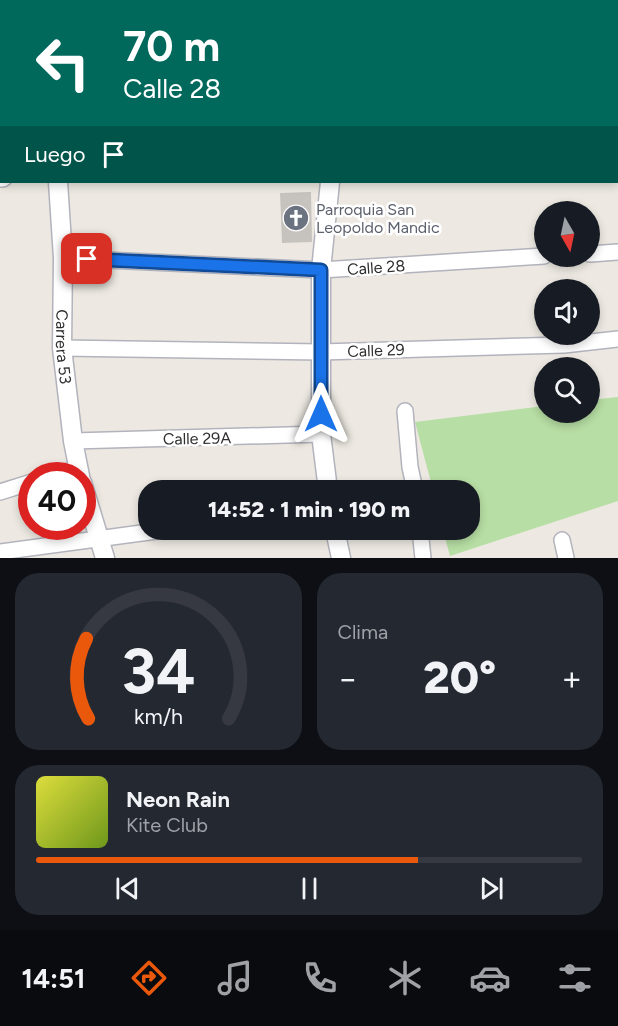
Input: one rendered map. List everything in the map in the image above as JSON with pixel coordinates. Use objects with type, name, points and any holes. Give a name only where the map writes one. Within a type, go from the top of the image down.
[{"type":"street","name":"Carrera 53","points":[[58,183],[63,258],[62,348],[77,462]]},
{"type":"street","points":[[327,480],[321,434],[321,270],[330,183]]},
{"type":"street","points":[[600,253],[618,252]]},
{"type":"street","name":"Calle 28","points":[[63,258],[321,270],[534,257]]},
{"type":"street","name":"Calle 29","points":[[62,348],[321,352],[564,345],[618,339]]},
{"type":"street","points":[[405,411],[413,480]]},
{"type":"street","name":"Calle 29A","points":[[73,441],[321,434]]},
{"type":"street","points":[[0,492],[18,486]]},
{"type":"street","name":"Carrera 53","points":[[96,525],[105,558]]},
{"type":"street","points":[[0,552],[138,533]]},
{"type":"street","points":[[337,540],[341,558]]},
{"type":"street","points":[[421,540],[423,558]]},
{"type":"street","points":[[562,540],[566,558]]},
{"type":"green space","points":[[618,397],[618,501],[450,556],[446,540],[480,540],[480,480],[430,480],[415,422],[534,407],[534,423],[600,423],[600,399]]},
{"type":"building","name":"Parroquia San Leopoldo Mandic","points":[[311,192],[312,242],[282,243],[280,193]]},
{"type":"place","name":"Parroquia San Leopoldo Mandic","points":[[296,218]]},
{"type":"route","points":[[87,259],[321,270],[321,414]]}]
